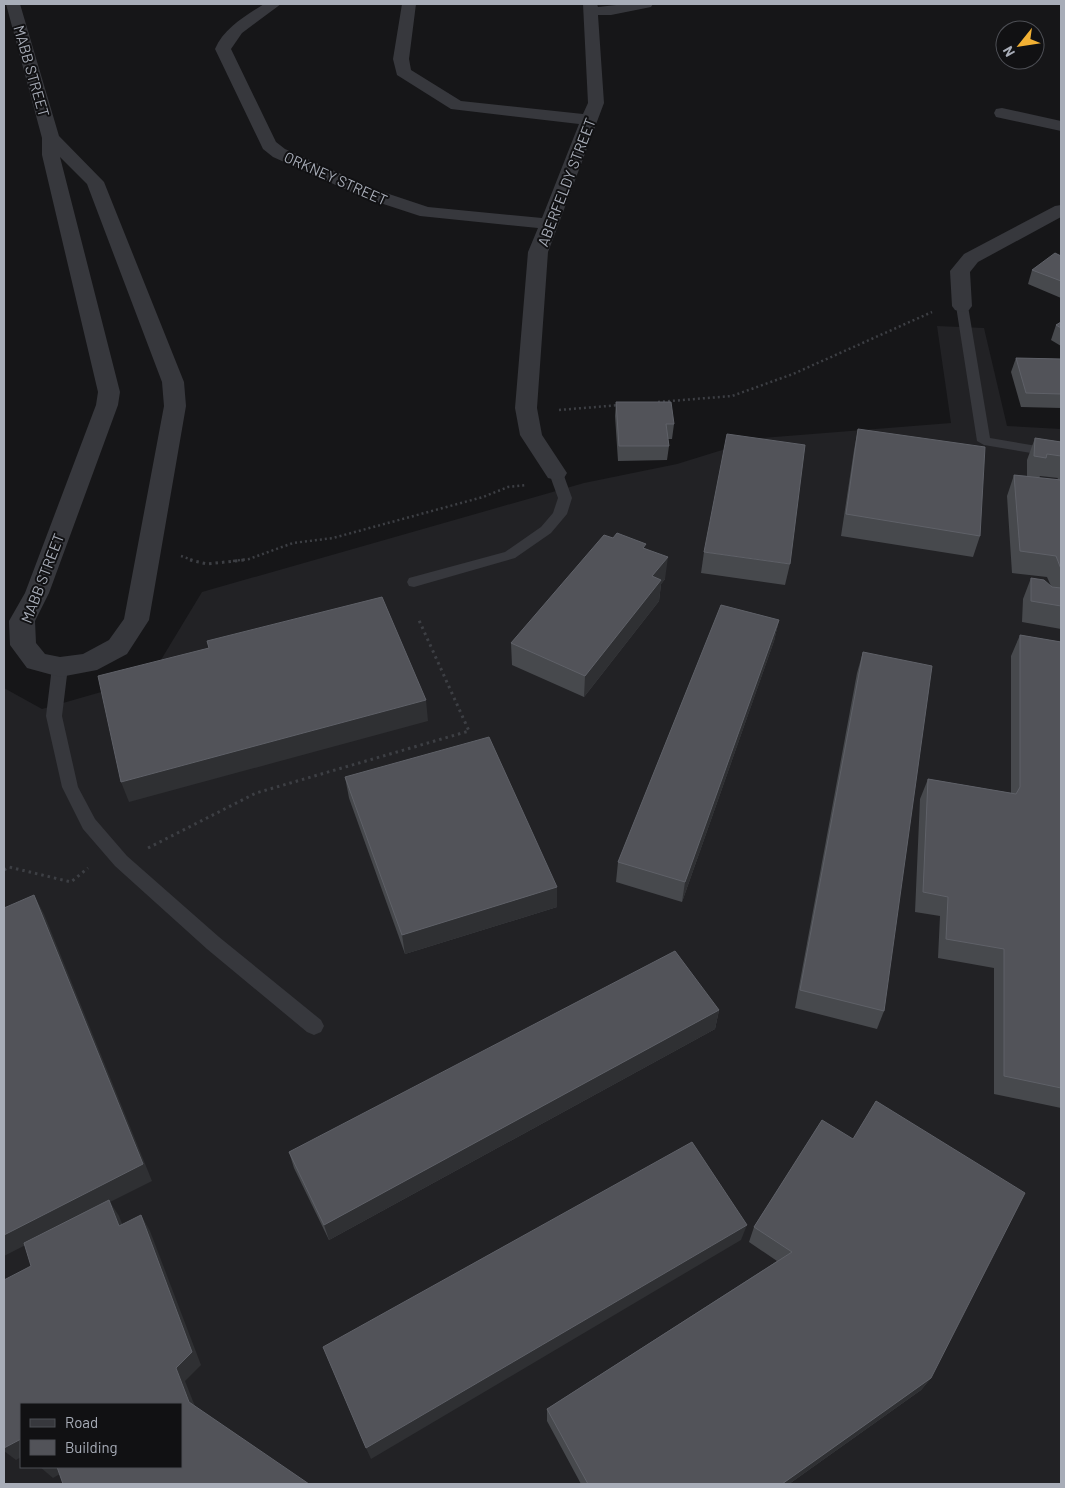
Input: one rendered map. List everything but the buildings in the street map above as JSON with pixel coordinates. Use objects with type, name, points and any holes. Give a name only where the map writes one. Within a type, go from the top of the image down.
[{"type":"street","name":"MABB STREET","points":[[13,4],[51,138],[51,155],[109,392],[107,405],[37,592],[22,621],[23,645],[36,662],[60,667],[88,662],[118,647],[136,620],[175,406],[173,382],[95,182],[51,138]]},
{"type":"street","name":"ORKNEY STREET","points":[[274,4],[240,28],[225,42],[224,49],[269,145],[274,149],[294,162],[363,191],[390,202],[426,212],[550,224]]},
{"type":"street","points":[[409,4],[401,59],[403,72],[457,105],[589,120]]},
{"type":"street","points":[[590,7],[611,11],[646,4]]},
{"type":"street","name":"ABERFELDY STREET","points":[[556,473],[532,435],[526,408],[538,252],[596,103],[590,7]]},
{"type":"street","points":[[1002,113],[1061,126]]},
{"type":"street","points":[[962,306],[960,271],[971,258],[1061,210]]},
{"type":"lane","points":[[962,306],[984,441],[1061,454]]},
{"type":"lane","points":[[414,582],[510,555],[546,530],[560,514],[565,498],[556,473]]},
{"type":"lane","points":[[60,667],[54,716],[70,787],[89,824],[120,861],[314,1026]]},
{"type":"path","points":[[649,403],[732,396],[793,374],[928,313],[962,306]]},
{"type":"path","points":[[551,410],[630,404]]},
{"type":"path","points":[[178,552],[183,558],[207,564],[248,559],[292,542],[333,538],[482,497],[508,487],[525,485],[532,487]]},
{"type":"path","points":[[142,852],[256,793],[469,731],[418,618]]},
{"type":"path","points":[[4,870],[9,867],[72,882],[111,849]]},
{"type":"shaded area","points":[[937,326],[984,328],[1007,426],[1061,429],[1061,1484],[4,1484],[4,688],[42,709],[150,678],[202,592],[584,483],[677,464],[761,438],[951,423]]}]
